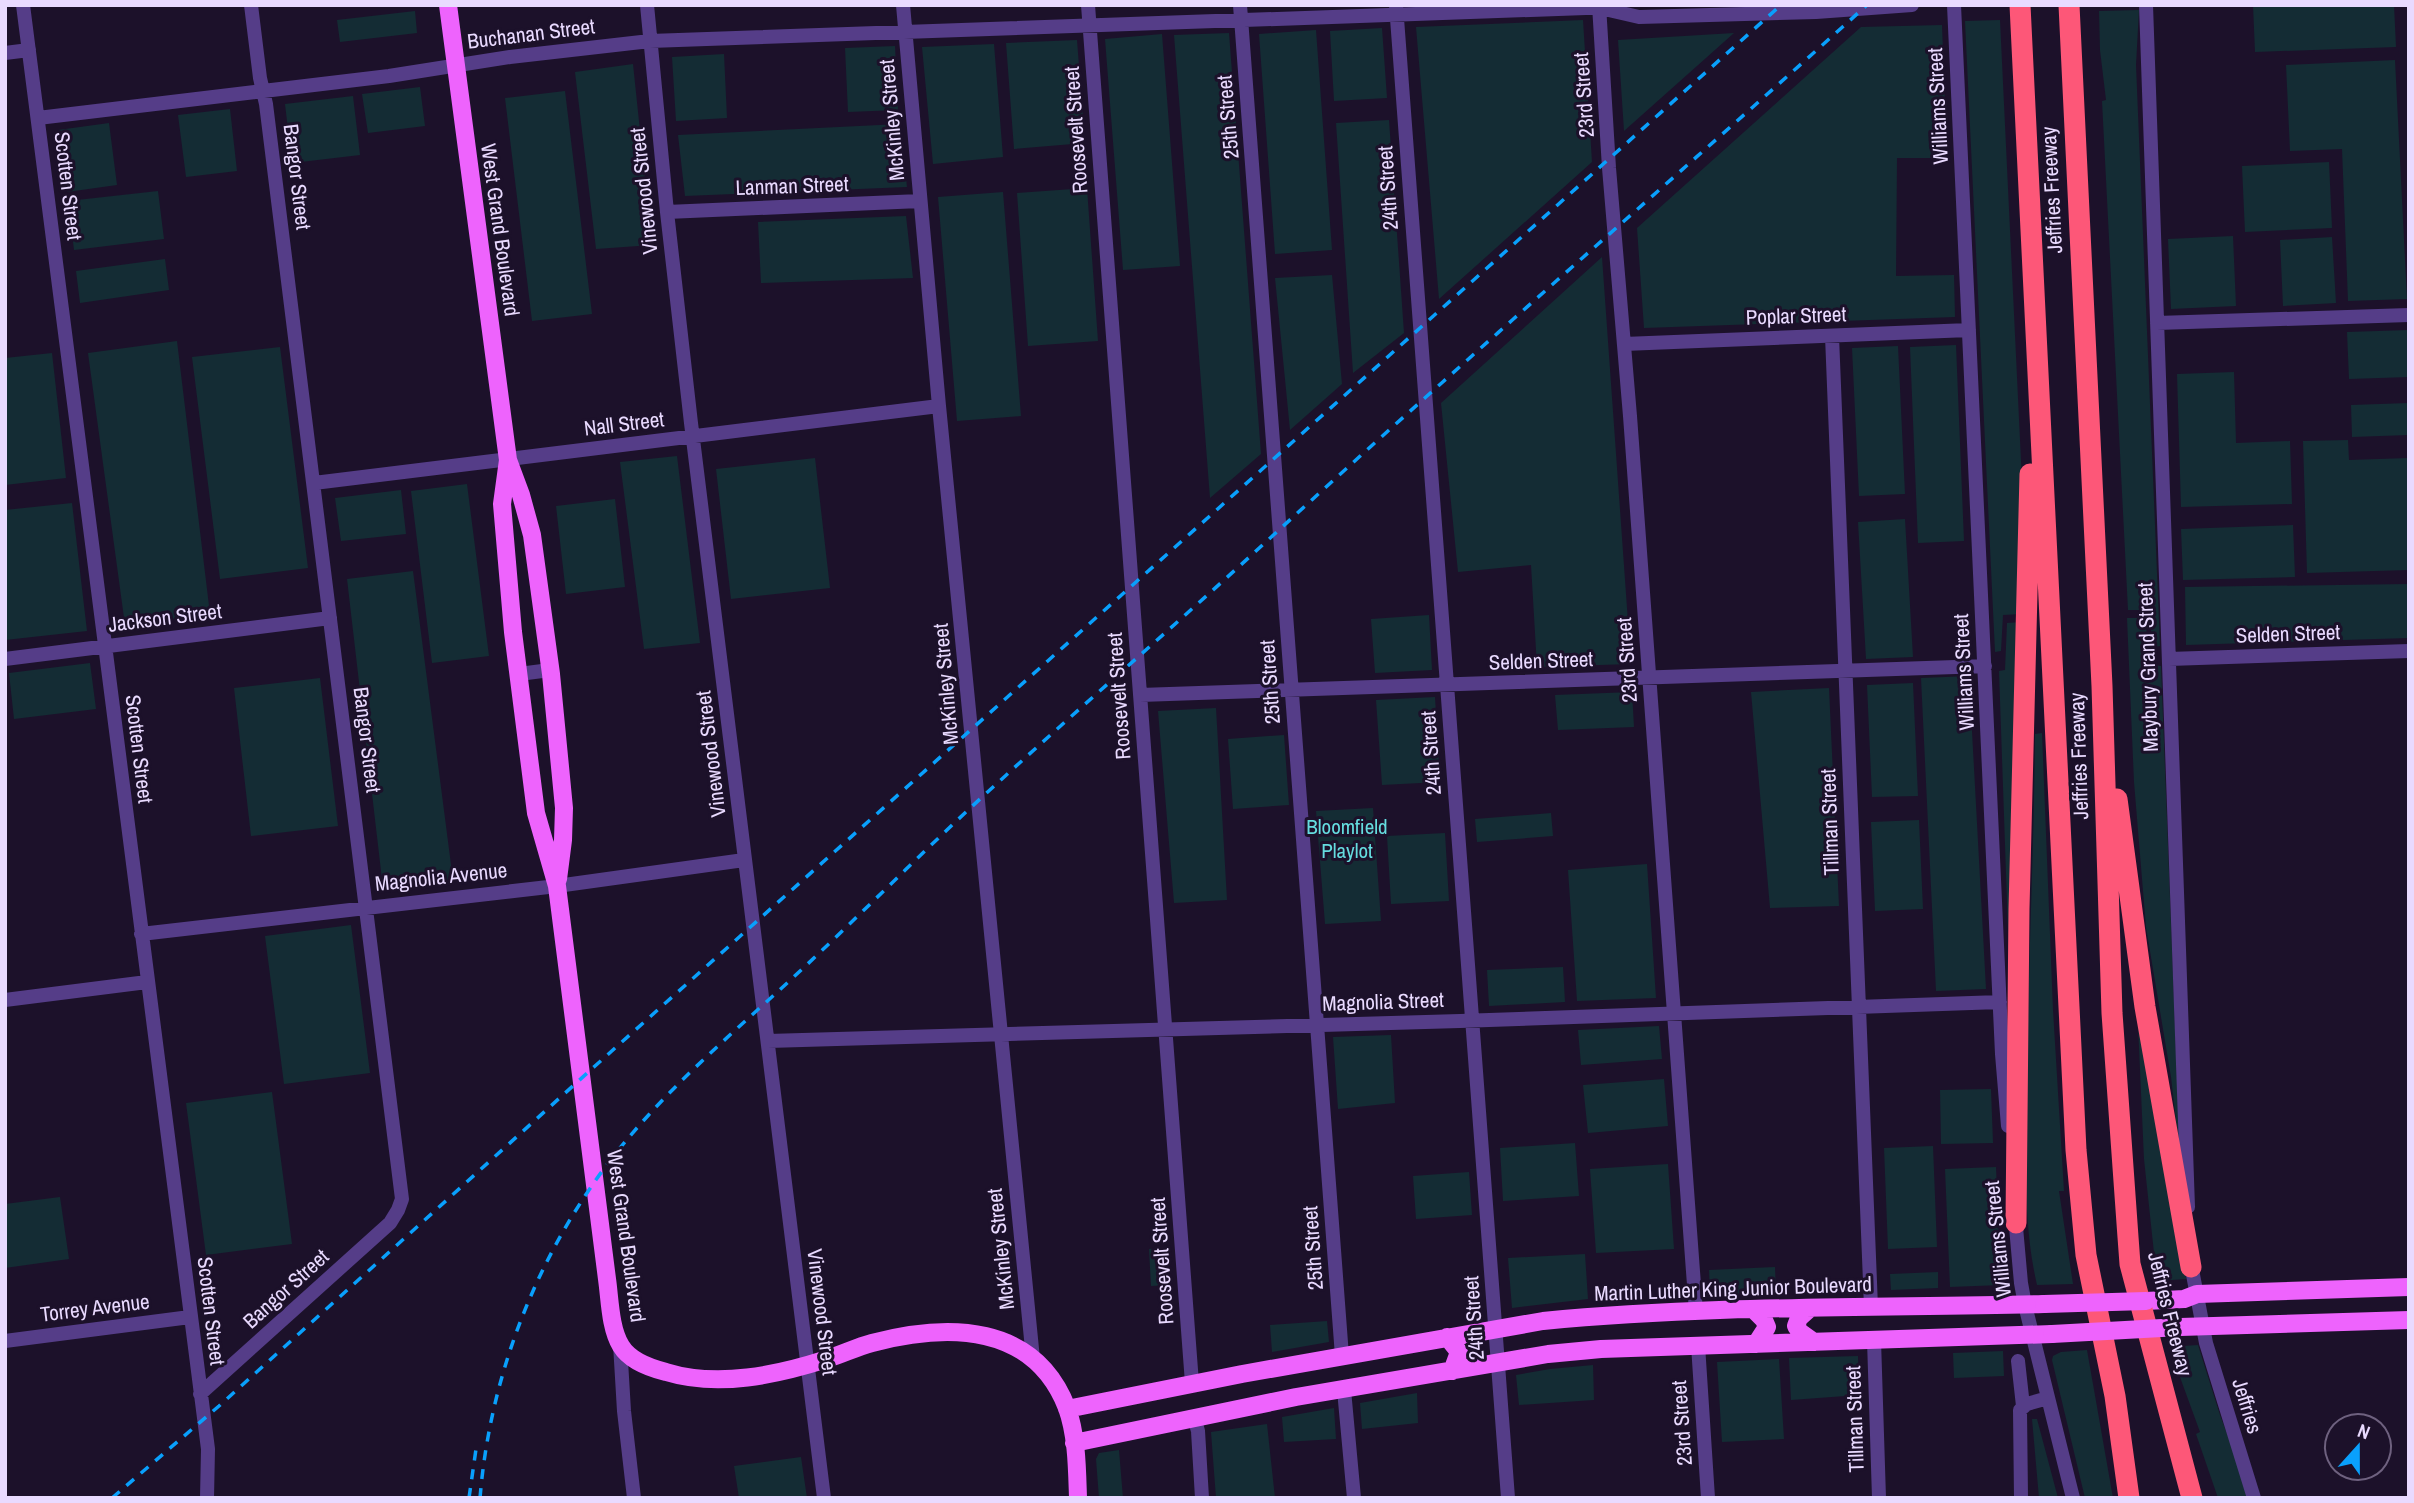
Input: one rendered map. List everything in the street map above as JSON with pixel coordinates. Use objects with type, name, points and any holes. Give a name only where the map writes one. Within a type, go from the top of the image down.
[{"type":"highway","name":"Jeffries Freeway","points":[[2020,5],[2076,1150],[2086,1255],[2115,1396],[2129,1498]]},
{"type":"highway","name":"Jeffries Freeway","points":[[2068,5],[2102,686],[2112,1013],[2130,1264],[2192,1493]]},
{"type":"highway","points":[[2016,1223],[2019,909],[2035,297]]},
{"type":"highway","points":[[2102,686],[2145,1007],[2190,1267]]},
{"type":"highway","points":[[2115,1396],[2137,1498]]},
{"type":"main road","name":"West Grand Boulevard","points":[[448,5],[508,460],[532,535],[550,670],[564,808],[557,886]]},
{"type":"main road","name":"West Grand Boulevard","points":[[508,460],[502,504],[504,549],[536,813],[557,886],[607,1279],[620,1345],[627,1353],[650,1367],[693,1378],[737,1378],[786,1371],[874,1343],[946,1331],[1001,1340],[1023,1350],[1033,1359],[1054,1383],[1067,1409],[1074,1443],[1078,1498]]},
{"type":"main road","name":"Martin Luther King Junior Boulevard","points":[[1067,1409],[1192,1383],[1447,1337],[1543,1321],[1594,1316],[2025,1305],[2242,1292],[2409,1287]]},
{"type":"main road","points":[[2242,1292],[2230,1303],[2228,1310],[2244,1325]]},
{"type":"main road","points":[[1978,1305],[1990,1320],[1988,1327],[1979,1337]]},
{"type":"main road","points":[[1809,1309],[1799,1318],[1796,1326],[1814,1342]]},
{"type":"main road","points":[[1755,1311],[1768,1328],[1756,1344]]},
{"type":"main road","points":[[1074,1443],[1296,1397],[1548,1354],[1596,1349],[2409,1320]]},
{"type":"main road","points":[[1543,1321],[1538,1338],[1548,1354]]},
{"type":"main road","points":[[1447,1337],[1459,1352],[1452,1371]]},
{"type":"main road","points":[[1290,1365],[1283,1378],[1283,1385],[1296,1397]]},
{"type":"main road","points":[[1242,1374],[1253,1389],[1248,1406]]},
{"type":"street","name":"Scotten Street","points":[[23,5],[208,1449],[206,1498]]},
{"type":"street","name":"Bangor Street","points":[[200,1394],[390,1223],[402,1199],[314,483],[251,5]]},
{"type":"street","name":"Vinewood Street","points":[[647,5],[693,436],[824,1498]]},
{"type":"street","name":"McKinley Street","points":[[903,5],[939,406],[1033,1359]]},
{"type":"street","name":"Roosevelt Street","points":[[1088,5],[1192,1383]]},
{"type":"street","name":"Buchanan Street","points":[[38,118],[650,41],[1089,25],[1240,13],[1600,7],[1639,17],[1816,12],[1912,5]]},
{"type":"street","name":"Williams Street","points":[[1954,5],[2000,1002],[2016,1223],[2025,1305],[2073,1498]]},
{"type":"street","name":"Maybury Grand Street","points":[[2146,5],[2190,1296],[2202,1326]]},
{"type":"street","name":"23rd Street","points":[[1600,7],[1609,168],[1696,1312]]},
{"type":"street","name":"24th Street","points":[[1396,10],[1508,1498]]},
{"type":"street","name":"25th Street","points":[[1240,13],[1342,1356]]},
{"type":"street","points":[[5,53],[29,50]]},
{"type":"street","name":"Lanman Street","points":[[667,212],[920,201]]},
{"type":"street","points":[[2157,323],[2409,315]]},
{"type":"street","name":"Poplar Street","points":[[1624,344],[1969,330]]},
{"type":"street","name":"Tillman Street","points":[[1832,336],[1871,1307]]},
{"type":"street","name":"Nall Street","points":[[314,483],[939,406]]},
{"type":"street","name":"Jackson Street","points":[[5,659],[330,618]]},
{"type":"street","name":"Selden Street","points":[[2169,659],[2409,651]]},
{"type":"street","name":"Selden Street","points":[[1140,695],[1985,666]]},
{"type":"street","points":[[519,674],[550,670]]},
{"type":"street","name":"Magnolia Avenue","points":[[141,934],[557,886],[744,860]]},
{"type":"street","points":[[5,1000],[148,982]]},
{"type":"street","name":"Magnolia Street","points":[[768,1041],[2000,1002]]},
{"type":"street","name":"Torrey Avenue","points":[[5,1340],[190,1317]]},
{"type":"street","name":"Jeffries","points":[[2202,1326],[2254,1498]]},
{"type":"street","name":"Tillman Street","points":[[1874,1340],[1879,1498]]},
{"type":"street","points":[[620,1345],[634,1498]]},
{"type":"street","name":"23rd Street","points":[[1698,1345],[1708,1498]]},
{"type":"street","points":[[2018,1361],[2023,1406],[2019,1416],[2021,1498]]},
{"type":"street","points":[[1344,1390],[1354,1498]]},
{"type":"street","points":[[2023,1406],[2048,1398]]},
{"type":"street","points":[[1194,1417],[1198,1430],[1202,1498]]},
{"type":"green space","points":[[2253,5],[2394,5],[2396,47],[2255,52]]},
{"type":"green space","points":[[2139,10],[2136,65],[2160,646],[2154,647],[2147,610],[2128,610],[2102,101],[2106,100],[2099,11]]},
{"type":"green space","points":[[415,11],[417,33],[340,42],[337,20]]},
{"type":"green space","points":[[1583,20],[1592,162],[1439,299],[1416,27]]},
{"type":"green space","points":[[2000,20],[2022,482],[2022,614],[2003,615],[2001,651],[1995,652],[1965,21]]},
{"type":"green space","points":[[1942,25],[1947,158],[1897,158],[1896,276],[1954,275],[1955,317],[1644,328],[1637,228],[1861,27]]},
{"type":"green space","points":[[1382,28],[1387,98],[1334,101],[1330,31]]},
{"type":"green space","points":[[1316,30],[1332,250],[1275,254],[1259,34]]},
{"type":"green space","points":[[1229,33],[1261,454],[1210,498],[1174,35]]},
{"type":"green space","points":[[1734,33],[1624,131],[1618,40]]},
{"type":"green space","points":[[1162,34],[1180,266],[1123,270],[1105,39]]},
{"type":"green space","points":[[1077,40],[1085,143],[1014,149],[1006,43]]},
{"type":"green space","points":[[994,44],[1003,157],[933,164],[922,47]]},
{"type":"green space","points":[[895,46],[898,110],[848,112],[845,48]]},
{"type":"green space","points":[[724,54],[727,118],[676,121],[672,57]]},
{"type":"green space","points":[[2395,60],[2407,299],[2348,301],[2342,149],[2290,151],[2286,65]]},
{"type":"green space","points":[[633,64],[652,245],[596,249],[575,72]]},
{"type":"green space","points":[[420,87],[425,126],[368,133],[362,94]]},
{"type":"green space","points":[[565,91],[592,314],[532,321],[505,98]]},
{"type":"green space","points":[[353,96],[360,155],[292,163],[285,104]]},
{"type":"green space","points":[[230,109],[237,171],[186,177],[178,115]]},
{"type":"green space","points":[[1389,120],[1404,333],[1353,373],[1336,123]]},
{"type":"green space","points":[[109,123],[117,185],[67,192],[58,130]]},
{"type":"green space","points":[[900,124],[907,187],[685,196],[678,135]]},
{"type":"green space","points":[[2329,162],[2332,228],[2245,232],[2242,166]]},
{"type":"green space","points":[[1087,188],[1098,341],[1028,346],[1017,193]]},
{"type":"green space","points":[[158,191],[164,239],[74,250],[68,201]]},
{"type":"green space","points":[[1003,192],[1021,416],[957,421],[938,197]]},
{"type":"green space","points":[[906,216],[913,278],[761,283],[758,222]]},
{"type":"green space","points":[[2233,236],[2236,306],[2171,309],[2168,239]]},
{"type":"green space","points":[[2332,237],[2336,303],[2283,306],[2280,240]]},
{"type":"green space","points":[[1602,257],[1631,664],[1537,667],[1531,565],[1458,572],[1441,403]]},
{"type":"green space","points":[[165,259],[169,290],[80,303],[76,271]]},
{"type":"green space","points":[[1332,275],[1342,384],[1290,430],[1275,278]]},
{"type":"green space","points":[[2409,330],[2409,377],[2349,379],[2347,332]]},
{"type":"green space","points":[[177,341],[210,614],[125,625],[88,353]]},
{"type":"green space","points":[[1956,345],[1964,541],[1918,543],[1910,347]]},
{"type":"green space","points":[[1898,346],[1905,494],[1859,496],[1852,348]]},
{"type":"green space","points":[[280,347],[308,568],[220,579],[192,357]]},
{"type":"green space","points":[[52,353],[66,478],[5,485],[5,358]]},
{"type":"green space","points":[[2234,372],[2236,443],[2290,441],[2292,504],[2181,507],[2177,374]]},
{"type":"green space","points":[[2409,403],[2409,435],[2352,437],[2351,405]]},
{"type":"green space","points":[[2348,440],[2349,460],[2409,458],[2409,570],[2307,573],[2303,441]]},
{"type":"green space","points":[[677,456],[700,643],[644,649],[620,462]]},
{"type":"green space","points":[[815,458],[830,588],[731,599],[716,469]]},
{"type":"green space","points":[[467,484],[489,656],[432,663],[411,491]]},
{"type":"green space","points":[[401,490],[406,534],[341,541],[335,498]]},
{"type":"green space","points":[[615,499],[625,587],[566,594],[556,506]]},
{"type":"green space","points":[[72,503],[87,631],[5,640],[5,510]]},
{"type":"green space","points":[[1905,519],[1913,657],[1866,659],[1858,522]]},
{"type":"green space","points":[[2293,525],[2295,577],[2183,580],[2181,529]]},
{"type":"green space","points":[[413,571],[453,880],[383,888],[347,579]]},
{"type":"green space","points":[[2409,584],[2409,638],[2186,645],[2185,587]]},
{"type":"green space","points":[[1429,615],[1432,670],[1375,673],[1371,619]]},
{"type":"green space","points":[[2127,618],[2144,618],[2153,665],[2161,666],[2180,1156],[2171,1077],[2146,927],[2134,782]]},
{"type":"green space","points":[[2022,622],[2012,1047],[1999,671],[2005,670],[2007,623]]},
{"type":"green space","points":[[90,663],[96,709],[14,719],[9,673]]},
{"type":"green space","points":[[1969,676],[1986,989],[1936,991],[1921,678]]},
{"type":"green space","points":[[320,678],[338,826],[251,836],[234,688]]},
{"type":"green space","points":[[1913,683],[1918,796],[1872,797],[1867,685]]},
{"type":"green space","points":[[1829,688],[1839,906],[1770,908],[1751,692]]},
{"type":"green space","points":[[1632,692],[1634,727],[1558,730],[1555,695]]},
{"type":"green space","points":[[1435,697],[1440,782],[1382,785],[1376,700]]},
{"type":"green space","points":[[1216,708],[1227,900],[1174,903],[1158,711]]},
{"type":"green space","points":[[2042,733],[2053,1010],[2064,1191],[2059,1191],[2073,1284],[2037,1285],[2029,1235],[2026,1159],[2035,734]]},
{"type":"green space","points":[[1284,735],[1289,805],[1233,809],[1228,739]]},
{"type":"green space","name":"Bloomfield Playlot","points":[[1373,808],[1381,921],[1325,924],[1316,811]]},
{"type":"green space","points":[[1551,813],[1553,836],[1477,842],[1475,819]]},
{"type":"green space","points":[[1919,820],[1923,909],[1875,911],[1871,822]]},
{"type":"green space","points":[[1445,833],[1449,901],[1391,904],[1387,836]]},
{"type":"green space","points":[[1647,864],[1656,998],[1577,1001],[1568,870]]},
{"type":"green space","points":[[351,925],[370,1073],[284,1084],[265,936]]},
{"type":"green space","points":[[1563,967],[1565,1002],[1489,1006],[1487,970]]},
{"type":"green space","points":[[2137,1003],[2184,1248],[2186,1279],[2157,1281],[2144,1159]]},
{"type":"green space","points":[[1659,1026],[1662,1059],[1581,1065],[1578,1030]]},
{"type":"green space","points":[[1391,1035],[1395,1103],[1338,1109],[1333,1037]]},
{"type":"green space","points":[[1664,1079],[1668,1126],[1588,1133],[1583,1085]]},
{"type":"green space","points":[[1991,1089],[1993,1143],[1941,1144],[1940,1090]]},
{"type":"green space","points":[[272,1092],[292,1244],[206,1255],[186,1103]]},
{"type":"green space","points":[[1575,1143],[1579,1196],[1503,1201],[1500,1148]]},
{"type":"green space","points":[[1933,1146],[1937,1247],[1888,1249],[1884,1148]]},
{"type":"green space","points":[[1668,1164],[1674,1249],[1596,1253],[1590,1169]]},
{"type":"green space","points":[[1996,1167],[2001,1285],[1950,1287],[1945,1169]]},
{"type":"green space","points":[[1469,1172],[1472,1215],[1416,1219],[1413,1176]]},
{"type":"green space","points":[[60,1197],[69,1259],[5,1268],[5,1204]]},
{"type":"green space","points":[[1168,1247],[1171,1285],[1151,1286],[1149,1249]]},
{"type":"green space","points":[[1585,1254],[1588,1299],[1512,1308],[1508,1258]]},
{"type":"green space","points":[[1775,1267],[1776,1293],[1710,1295],[1709,1270]]},
{"type":"green space","points":[[1938,1272],[1938,1288],[1891,1290],[1890,1274]]},
{"type":"green space","points":[[1327,1321],[1329,1342],[1272,1352],[1270,1325]]},
{"type":"green space","points":[[2198,1345],[2220,1415],[2251,1498],[2218,1498],[2196,1434],[2200,1432],[2169,1347]]},
{"type":"green space","points":[[2087,1350],[2113,1498],[2085,1498],[2052,1360],[2053,1356],[2061,1352]]},
{"type":"green space","points":[[2003,1351],[2004,1376],[1954,1378],[1953,1353]]},
{"type":"green space","points":[[1858,1356],[1859,1395],[1791,1400],[1789,1358]]},
{"type":"green space","points":[[1779,1359],[1784,1439],[1722,1442],[1717,1362]]},
{"type":"green space","points":[[1593,1365],[1594,1400],[1519,1405],[1516,1375]]},
{"type":"green space","points":[[1417,1393],[1418,1423],[1362,1429],[1360,1403]]},
{"type":"green space","points":[[1334,1408],[1336,1439],[1284,1442],[1282,1417]]},
{"type":"green space","points":[[2032,1419],[2037,1419],[2058,1498],[2039,1498]]},
{"type":"green space","points":[[1267,1424],[1275,1498],[1216,1498],[1211,1432]]},
{"type":"green space","points":[[1119,1450],[1123,1498],[1099,1498],[1096,1459],[1099,1453]]},
{"type":"green space","points":[[801,1457],[807,1498],[739,1498],[734,1466]]},
{"type":"railway","points":[[112,1498],[219,1406],[1781,5]]},
{"type":"railway","points":[[480,1498],[492,1416],[502,1375],[515,1335],[548,1259],[591,1187],[657,1105],[1003,778],[1867,5]]},
{"type":"railway","points":[[469,1498],[476,1449]]}]
